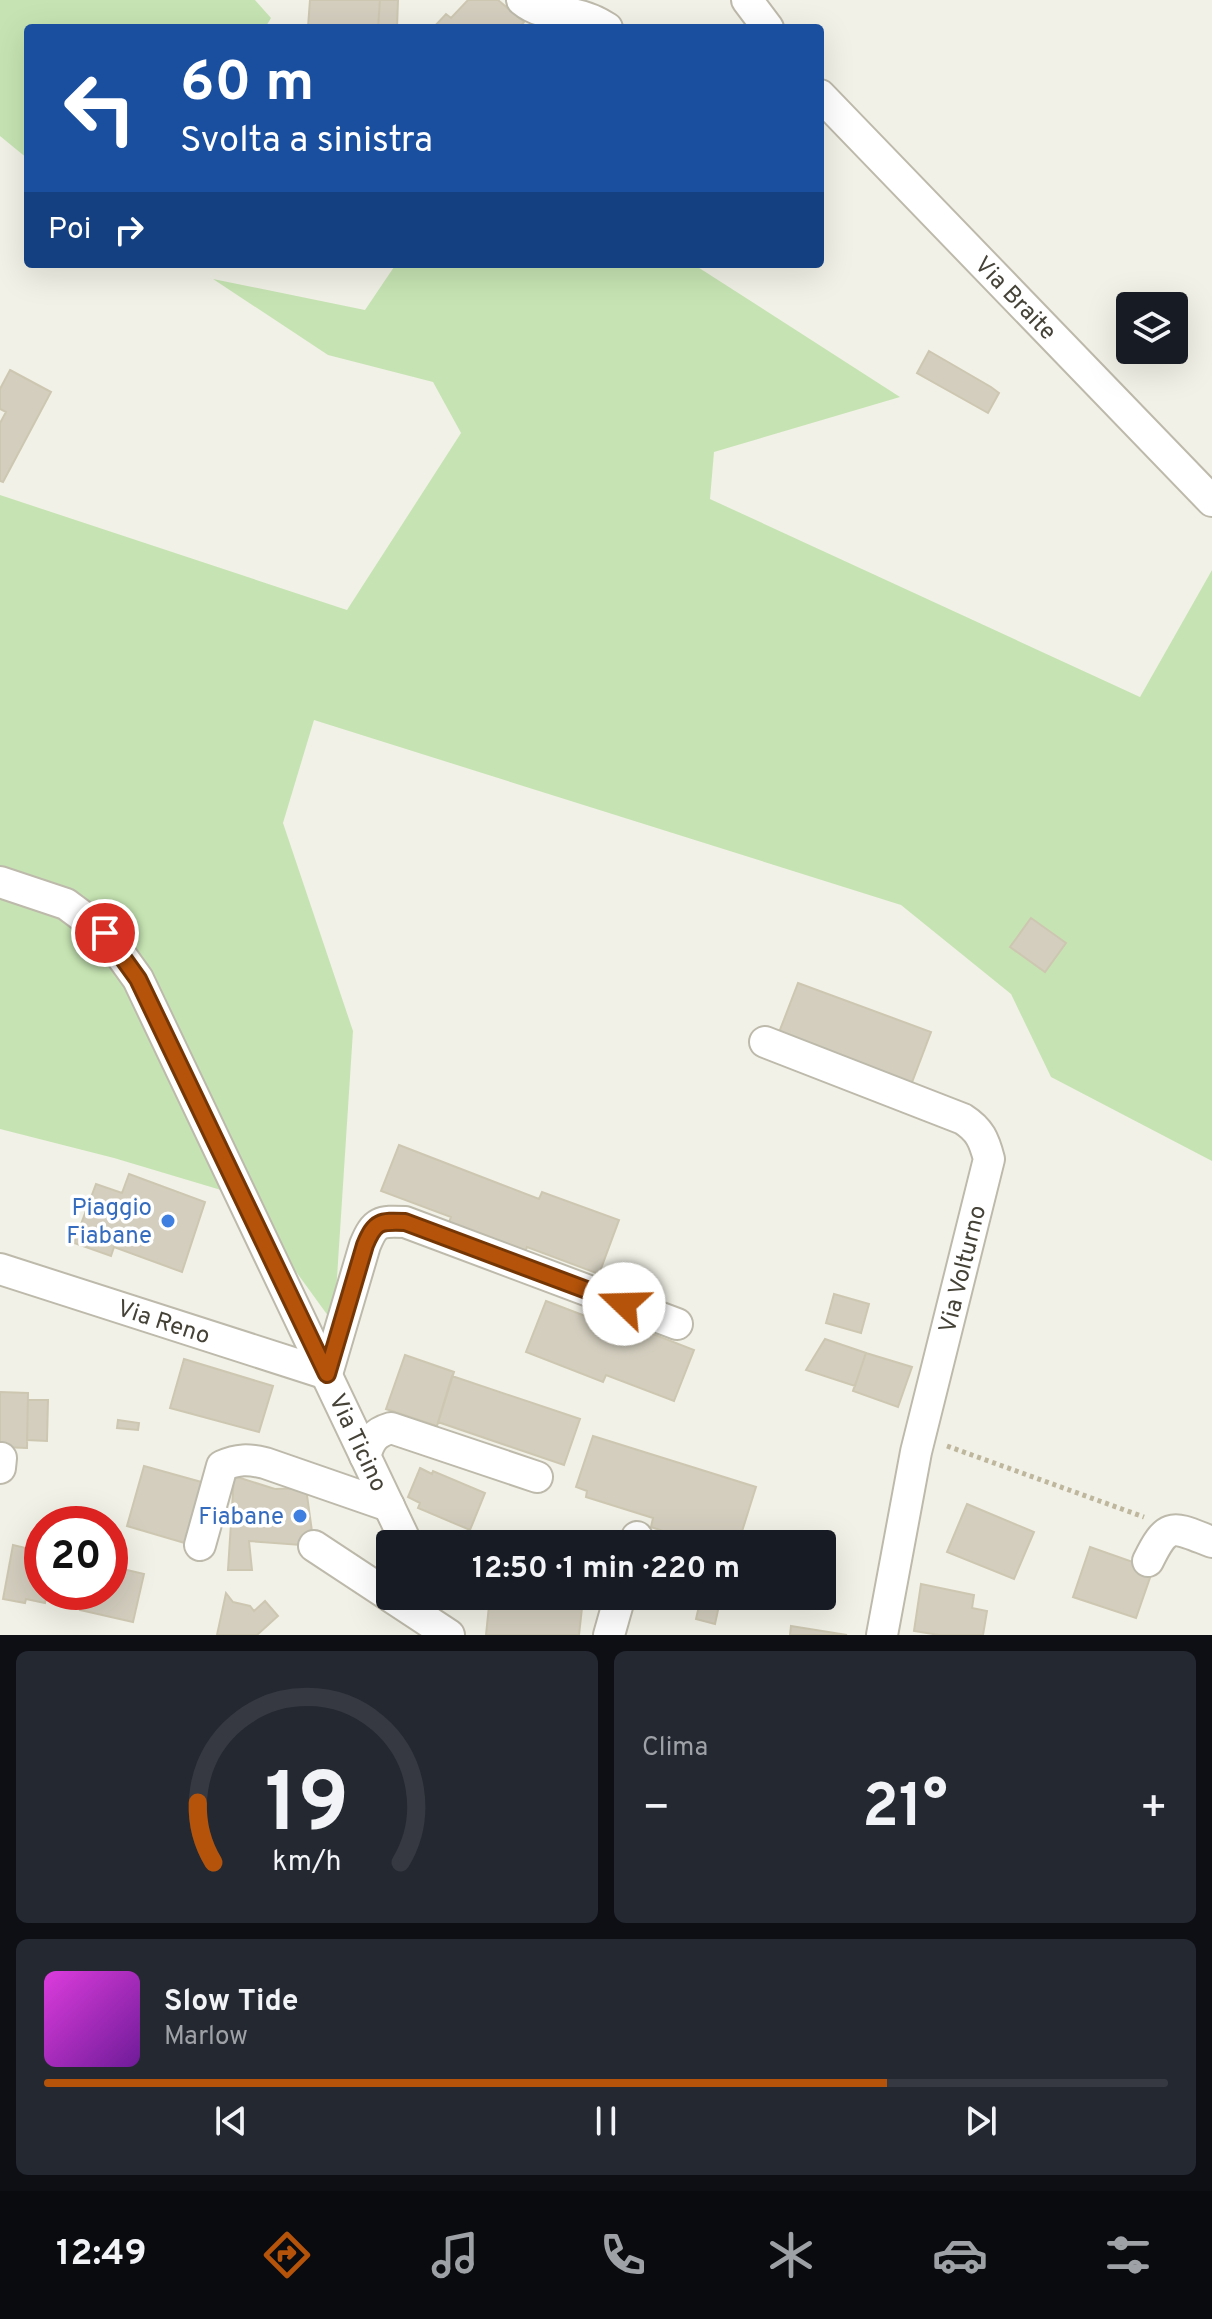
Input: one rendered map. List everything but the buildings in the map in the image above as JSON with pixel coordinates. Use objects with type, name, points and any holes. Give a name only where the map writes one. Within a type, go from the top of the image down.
[{"type":"street","points":[[522,0],[545,13],[572,14],[600,24]]},
{"type":"street","points":[[747,0],[765,24]]},
{"type":"street","name":"Via Braite","points":[[824,99],[1212,501]]},
{"type":"street","name":"Via Ticino","points":[[0,882],[66,904],[105,933],[138,979],[400,1530]]},
{"type":"street","name":"Via Volturno","points":[[765,1042],[963,1119],[975,1127],[989,1159],[920,1437],[882,1635]]},
{"type":"street","points":[[327,1374],[365,1245],[371,1229],[383,1221],[405,1222],[677,1324]]},
{"type":"street","name":"Via Reno","points":[[0,1269],[327,1374]]},
{"type":"street","points":[[365,1456],[370,1441],[378,1432],[391,1428],[537,1477]]},
{"type":"street","points":[[0,1468],[1,1458]]},
{"type":"street","points":[[200,1545],[222,1466],[236,1460],[265,1463],[389,1506]]},
{"type":"street","points":[[1148,1561],[1157,1542],[1169,1530],[1176,1528],[1212,1542]]},
{"type":"street","points":[[314,1546],[450,1635]]},
{"type":"street","points":[[438,1610],[450,1635]]},
{"type":"street","points":[[609,1635],[616,1610]]},
{"type":"path","points":[[920,1437],[1176,1528]]},
{"type":"green space","points":[[0,0],[255,0],[271,18],[267,24],[24,24],[24,156],[0,136]]},
{"type":"green space","points":[[393,268],[699,268],[900,397],[714,452],[710,499],[1140,697],[1212,570],[1212,1161],[1051,1077],[1011,994],[901,905],[314,720],[283,823],[353,1031],[334,1324],[241,1196],[114,1158],[0,1129],[0,495],[347,610],[461,433],[433,382],[328,355],[213,279],[365,310]]},
{"type":"place","name":"Piaggio Fiabane","points":[[168,1221]]},
{"type":"place","name":"Fiabane","points":[[300,1516]]},
{"type":"route","points":[[105,933],[138,979],[327,1374],[365,1245],[371,1229],[383,1221],[405,1222],[624,1304]]}]
